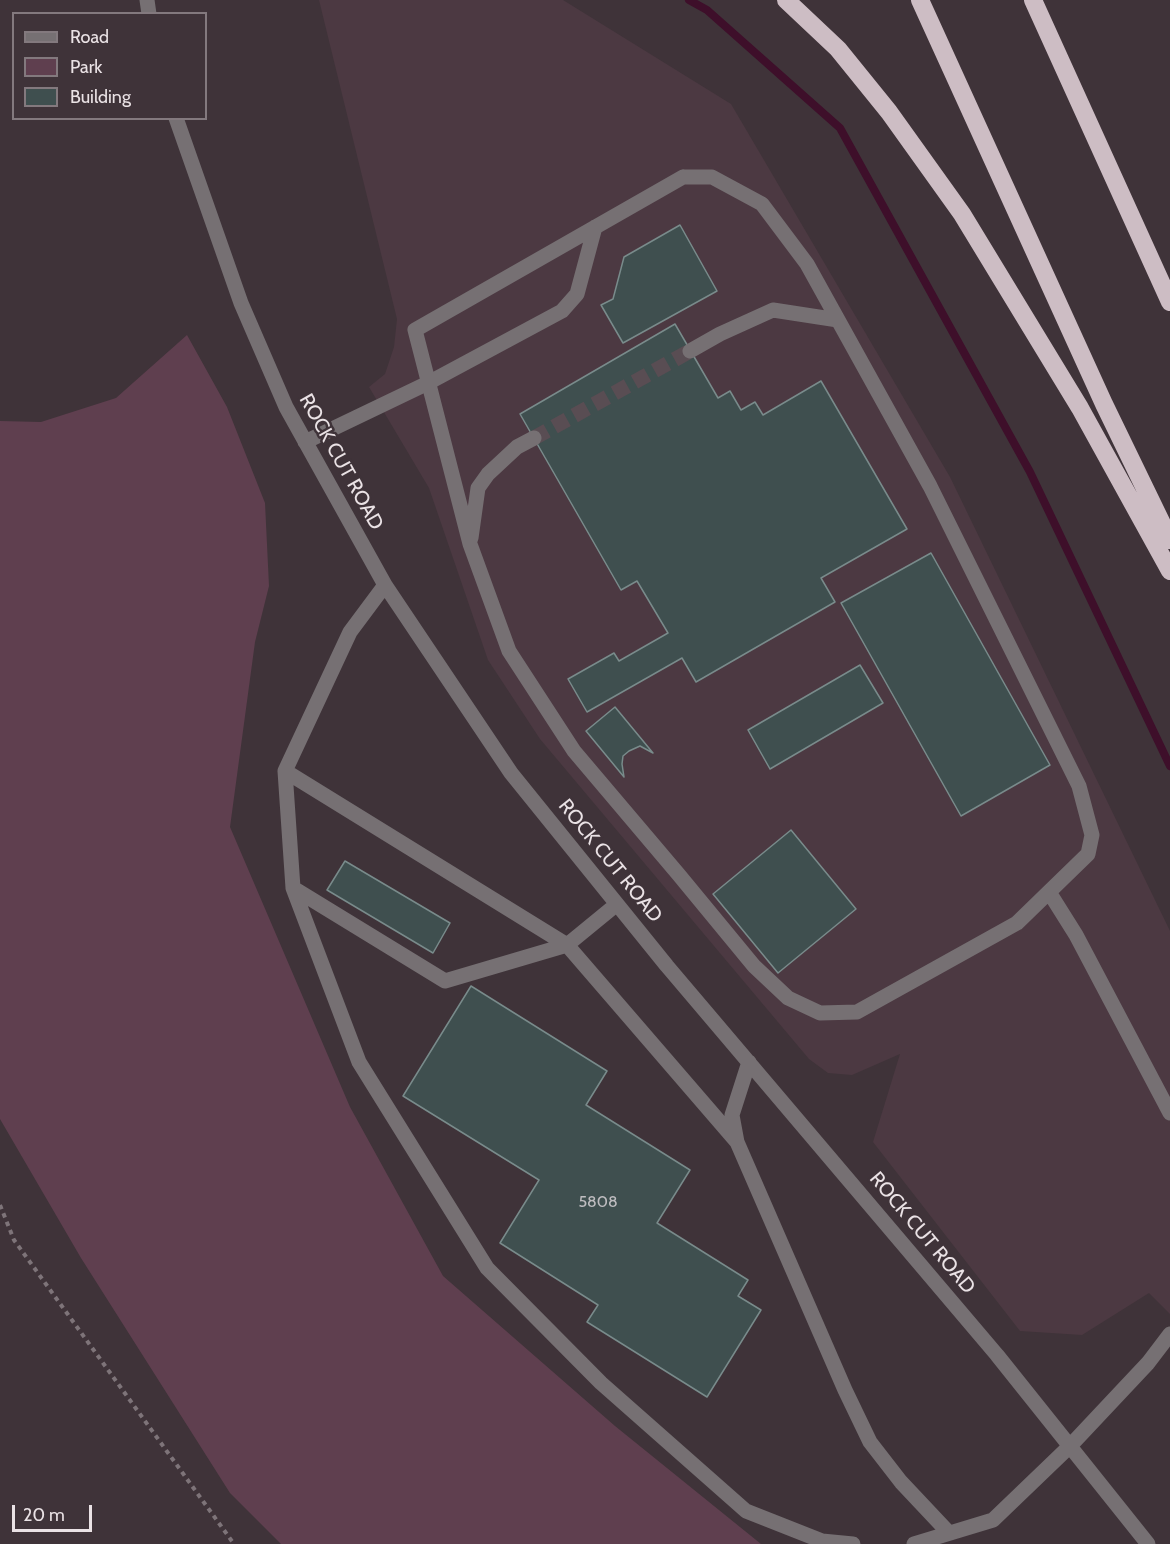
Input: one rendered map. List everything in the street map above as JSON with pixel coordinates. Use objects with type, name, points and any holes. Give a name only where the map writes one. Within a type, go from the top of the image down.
[{"type":"highway","points":[[786,0],[838,49],[889,112],[962,214],[1080,408],[1170,572]]},
{"type":"highway","points":[[920,0],[1104,404],[1170,540]]},
{"type":"highway","points":[[1033,0],[1170,302]]},
{"type":"street","name":"ROCK CUT ROAD","points":[[177,120],[241,303],[286,407],[385,585],[511,773],[667,966],[997,1355],[1148,1544]]},
{"type":"street","points":[[683,177],[711,177],[762,204],[807,264],[838,320],[930,486],[1079,786],[1092,835],[1088,854],[1017,923],[856,1012],[820,1013],[788,998],[754,966],[574,751],[509,651],[471,544],[415,330],[683,177]]},
{"type":"street","points":[[306,442],[428,383],[562,310],[577,294],[595,227]]},
{"type":"street","points":[[690,351],[720,334],[773,310],[838,320]]},
{"type":"street","points":[[471,544],[478,488],[488,474],[517,447],[534,438]]},
{"type":"street","points":[[385,585],[350,632],[285,771],[292,888],[359,1062],[488,1268],[601,1383],[747,1511],[822,1540],[853,1544]]},
{"type":"street","points":[[285,771],[567,945],[737,1142]]},
{"type":"street","points":[[292,888],[445,981],[567,945],[617,904]]},
{"type":"street","points":[[1049,892],[1076,934],[1170,1113]]},
{"type":"street","points":[[749,1062],[732,1115],[737,1142],[870,1442],[901,1482],[949,1533]]},
{"type":"street","points":[[914,1544],[993,1520],[1070,1446],[1148,1363],[1170,1334]]},
{"type":"path","points":[[0,1205],[15,1240],[234,1544]]},
{"type":"shaded area","points":[[319,0],[563,0],[731,104],[950,477],[1170,931],[1170,1314],[1149,1293],[1082,1335],[1020,1331],[873,1142],[900,1054],[852,1075],[828,1073],[809,1059],[540,739],[488,660],[429,488],[369,387],[385,374],[394,347],[397,319]]},
{"type":"green space","points":[[187,335],[227,407],[265,503],[269,586],[255,642],[230,827],[350,1107],[443,1276],[615,1426],[761,1544],[281,1544],[230,1493],[81,1258],[0,1119],[0,421],[41,422],[116,398]]},
{"type":"building","points":[[680,225],[717,291],[623,343],[601,305],[613,299],[624,257]]},
{"type":"building","points":[[675,324],[718,398],[730,391],[741,410],[755,402],[763,415],[821,381],[907,529],[821,578],[835,602],[696,682],[682,658],[587,712],[568,679],[614,653],[619,661],[668,633],[637,581],[621,590],[520,414]]},
{"type":"building","points":[[931,553],[1050,765],[961,816],[841,603]]},
{"type":"building","points":[[860,665],[883,703],[770,769],[748,730]]},
{"type":"building","points":[[615,707],[653,753],[640,746],[629,751],[623,756],[624,777],[586,731]]},
{"type":"building","points":[[791,830],[856,909],[778,973],[713,894]]},
{"type":"building","points":[[345,861],[450,923],[433,953],[327,890]]},
{"type":"building","points":[[471,986],[607,1071],[586,1105],[690,1170],[657,1223],[748,1280],[738,1296],[761,1310],[707,1397],[587,1322],[598,1305],[500,1243],[539,1180],[403,1096]]},
{"type":"waterway","points":[[689,0],[707,10],[840,128],[1030,472],[1170,766]]},
{"type":"tunnel","points":[[534,438],[690,351]]}]
